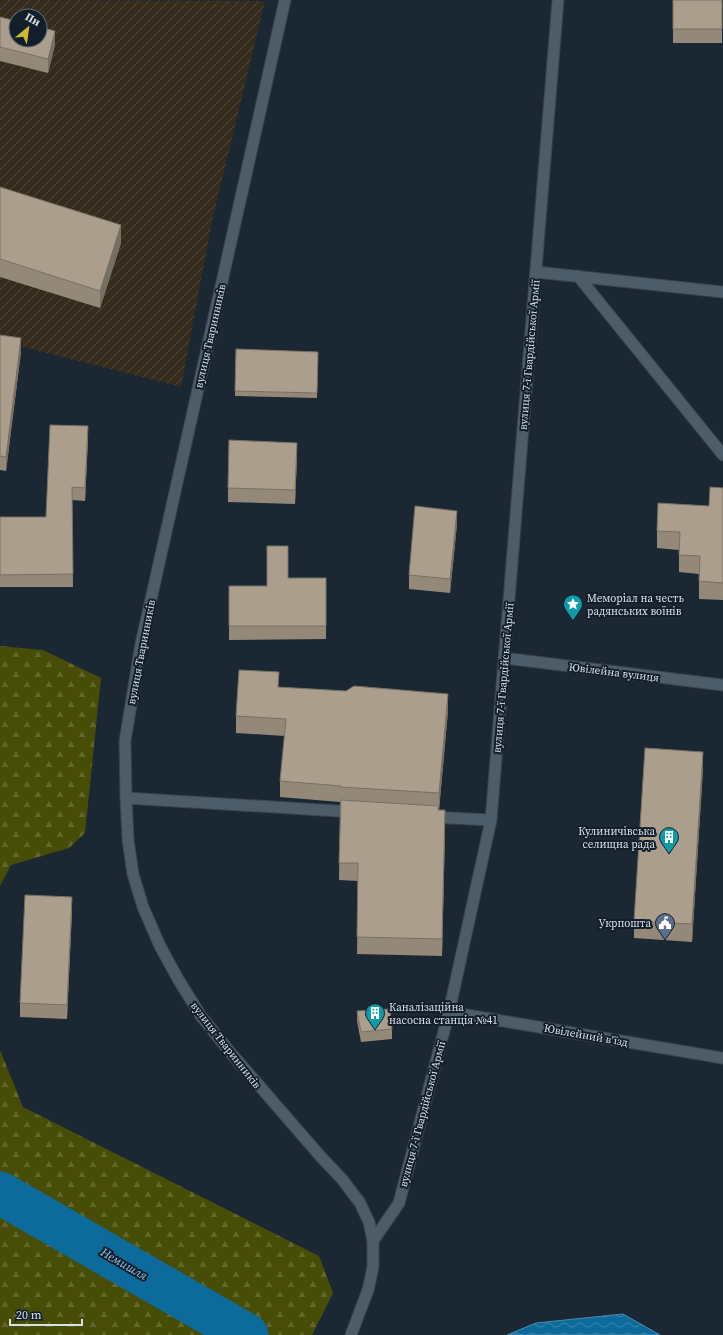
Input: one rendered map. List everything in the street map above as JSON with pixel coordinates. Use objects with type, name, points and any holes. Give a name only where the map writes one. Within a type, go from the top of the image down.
[{"type":"street","name":"вулиця Тваринників","points":[[285,0],[141,644],[125,741],[128,840],[133,874],[146,914],[160,946],[178,979],[201,1016],[230,1052],[342,1179],[360,1202],[369,1222],[373,1241]]},
{"type":"street","name":"вулиця 7-ї Гвардійської Армії","points":[[373,1241],[399,1203],[449,1012],[491,820],[558,0]]},
{"type":"street","points":[[536,272],[723,292]]},
{"type":"street","points":[[578,276],[723,455]]},
{"type":"street","name":"Ювілейна вулиця","points":[[504,658],[723,685]]},
{"type":"street","points":[[126,798],[364,812]]},
{"type":"street","points":[[420,816],[491,820]]},
{"type":"street","name":"Ювілейний в'їзд","points":[[449,1012],[723,1058]]},
{"type":"street","points":[[351,1335],[368,1290],[374,1267],[373,1241]]},
{"type":"shaded area","points":[[0,0],[265,1],[212,221],[181,387],[0,341]]},
{"type":"green space","points":[[0,646],[43,650],[101,678],[85,833],[69,848],[11,865],[0,886]]},
{"type":"green space","points":[[0,1050],[23,1107],[319,1256],[333,1293],[312,1335],[0,1335]]},
{"type":"water","points":[[623,1314],[660,1335],[507,1335],[536,1323]]},
{"type":"building","points":[[673,0],[722,0],[722,29],[673,29]]},
{"type":"building","points":[[0,17],[8,19],[8,48],[48,48],[48,29],[55,31],[48,59],[0,47]]},
{"type":"building","points":[[0,187],[121,225],[100,291],[0,259]]},
{"type":"building","points":[[0,335],[21,338],[6,457],[0,456]]},
{"type":"building","points":[[236,349],[318,352],[317,393],[235,391]]},
{"type":"building","points":[[50,425],[88,426],[85,488],[72,487],[73,574],[0,575],[0,517],[46,517]]},
{"type":"building","points":[[229,440],[297,443],[295,490],[228,488]]},
{"type":"building","points":[[710,487],[723,488],[723,583],[699,581],[700,556],[679,555],[680,532],[657,531],[658,503],[709,506]]},
{"type":"building","points":[[415,506],[457,511],[450,579],[409,575]]},
{"type":"building","points":[[267,546],[288,546],[288,578],[326,578],[326,626],[229,626],[229,586],[267,586]]},
{"type":"building","points":[[239,670],[279,672],[278,687],[346,691],[354,686],[448,694],[439,793],[341,787],[280,781],[286,719],[236,716]]},
{"type":"building","name":"Кулиничівська селищна рада","points":[[645,748],[703,752],[692,924],[634,921]]},
{"type":"building","points":[[341,800],[438,806],[438,810],[445,810],[442,939],[357,937],[358,863],[339,863]]},
{"type":"building","points":[[25,895],[72,897],[67,1005],[20,1003]]},
{"type":"building","points":[[390,1009],[392,1029],[361,1032],[357,1011]]},
{"type":"waterway","name":"Немишля","points":[[0,1193],[247,1335]]},
{"type":"place","name":"Меморіал на честь радянських воїнів","points":[[573,621]]},
{"type":"place","name":"Кулиничівська селищна рада","points":[[669,854]]},
{"type":"place","name":"Укрпошта","points":[[665,940]]},
{"type":"place","name":"Каналізаційна насосна станція №41","points":[[375,1030]]}]
